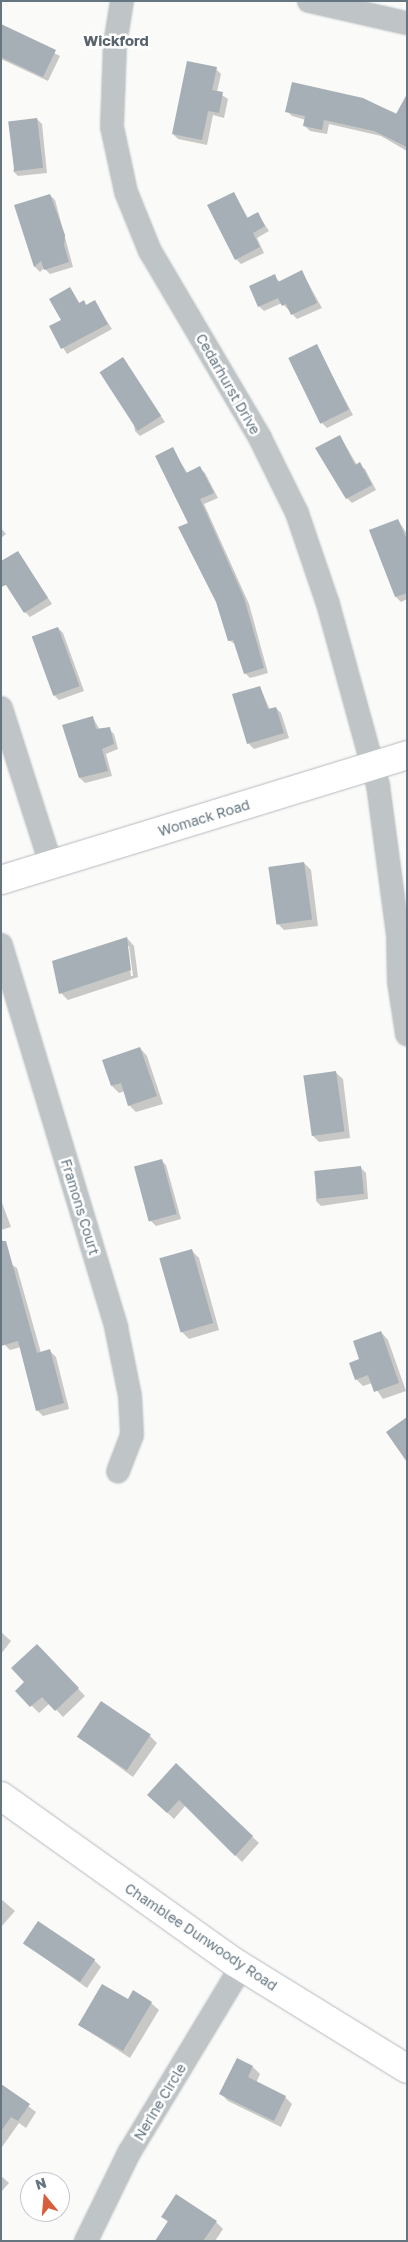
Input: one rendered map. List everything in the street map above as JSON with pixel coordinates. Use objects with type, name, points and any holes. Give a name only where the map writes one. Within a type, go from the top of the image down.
[{"type":"street","name":"Cedarhurst Drive","points":[[122,1],[115,44],[112,127],[126,192],[150,251],[260,438],[297,512],[328,604],[373,765],[392,880],[407,1034]]},
{"type":"street","points":[[309,1],[407,23]]},
{"type":"street","points":[[1,708],[52,865]]},
{"type":"street","name":"Womack Road","points":[[1,880],[407,755]]},
{"type":"street","name":"Framons Court","points":[[1,945],[116,1327],[130,1396],[132,1435],[118,1471]]},
{"type":"street","name":"Chamblee Dunwoody Road","points":[[1,1796],[241,1967],[407,2069]]},
{"type":"street","name":"Nerine Circle","points":[[86,2241],[129,2153],[241,1967]]},
{"type":"building","points":[[1,24],[56,50],[43,77],[1,57]]},
{"type":"building","points":[[187,61],[217,67],[212,90],[223,92],[219,113],[208,111],[202,140],[172,134]]},
{"type":"building","points":[[292,82],[363,98],[396,114],[407,94],[407,147],[374,131],[324,120],[322,130],[303,126],[305,116],[285,112]]},
{"type":"building","points":[[37,118],[43,168],[14,171],[8,122]]},
{"type":"building","points":[[234,192],[247,218],[258,212],[265,226],[253,233],[260,247],[235,260],[207,205]]},
{"type":"building","points":[[50,194],[65,235],[64,245],[69,262],[44,270],[41,261],[34,267],[14,205]]},
{"type":"building","points":[[302,270],[317,303],[291,315],[286,304],[282,306],[278,298],[258,307],[249,286],[275,274],[278,282]]},
{"type":"building","points":[[70,287],[79,303],[84,300],[86,305],[95,300],[108,324],[61,349],[49,326],[61,320],[49,299]]},
{"type":"building","points":[[317,344],[349,410],[320,424],[288,358]]},
{"type":"building","points":[[123,357],[161,416],[138,431],[100,372]]},
{"type":"building","points":[[340,435],[355,465],[360,462],[372,485],[346,499],[315,448]]},
{"type":"building","points":[[173,447],[186,473],[200,466],[214,493],[200,499],[244,598],[264,668],[244,674],[233,640],[228,641],[216,602],[178,527],[188,523],[155,456]]},
{"type":"building","points":[[398,519],[407,540],[407,593],[395,597],[369,530]]},
{"type":"building","points":[[18,551],[48,598],[24,613],[6,585],[1,587],[1,561]]},
{"type":"building","points":[[58,627],[80,686],[53,696],[32,637]]},
{"type":"building","points":[[260,686],[268,709],[276,707],[284,733],[247,744],[232,694]]},
{"type":"building","points":[[93,716],[96,729],[110,727],[114,744],[102,749],[108,771],[79,778],[62,725]]},
{"type":"building","points":[[304,862],[312,919],[276,924],[268,867]]},
{"type":"building","points":[[127,937],[131,970],[59,994],[52,961]]},
{"type":"building","points":[[140,1047],[157,1096],[128,1106],[121,1083],[111,1086],[102,1060]]},
{"type":"building","points":[[336,1071],[344,1131],[312,1136],[303,1076]]},
{"type":"building","points":[[162,1159],[177,1214],[149,1222],[134,1167]]},
{"type":"building","points":[[361,1166],[364,1194],[317,1199],[314,1171]]},
{"type":"building","points":[[1,1241],[6,1241],[37,1353],[50,1349],[64,1403],[36,1411],[18,1341],[1,1346]]},
{"type":"building","points":[[192,1249],[213,1323],[181,1332],[159,1258]]},
{"type":"building","points":[[381,1331],[399,1383],[374,1392],[368,1375],[355,1380],[349,1363],[359,1359],[353,1341]]},
{"type":"building","points":[[407,1417],[407,1462],[386,1432]]},
{"type":"building","points":[[37,1644],[79,1688],[55,1711],[42,1697],[30,1707],[15,1691],[24,1682],[11,1668]]},
{"type":"building","points":[[101,1701],[151,1735],[127,1770],[77,1737]]},
{"type":"building","points":[[176,1763],[253,1836],[235,1856],[179,1800],[167,1813],[147,1795]]},
{"type":"building","points":[[38,1921],[95,1960],[80,1982],[23,1943]]},
{"type":"building","points":[[102,1984],[128,1999],[133,1990],[152,2002],[123,2051],[78,2025]]},
{"type":"building","points":[[237,2058],[253,2066],[248,2077],[286,2096],[274,2121],[219,2094]]},
{"type":"building","points":[[1,2084],[30,2104],[18,2121],[11,2117],[1,2131]]},
{"type":"building","points":[[176,2194],[217,2221],[203,2241],[155,2241],[168,2221],[161,2217]]},
{"type":"district","name":"Wickford","points":[[116,41]]}]
